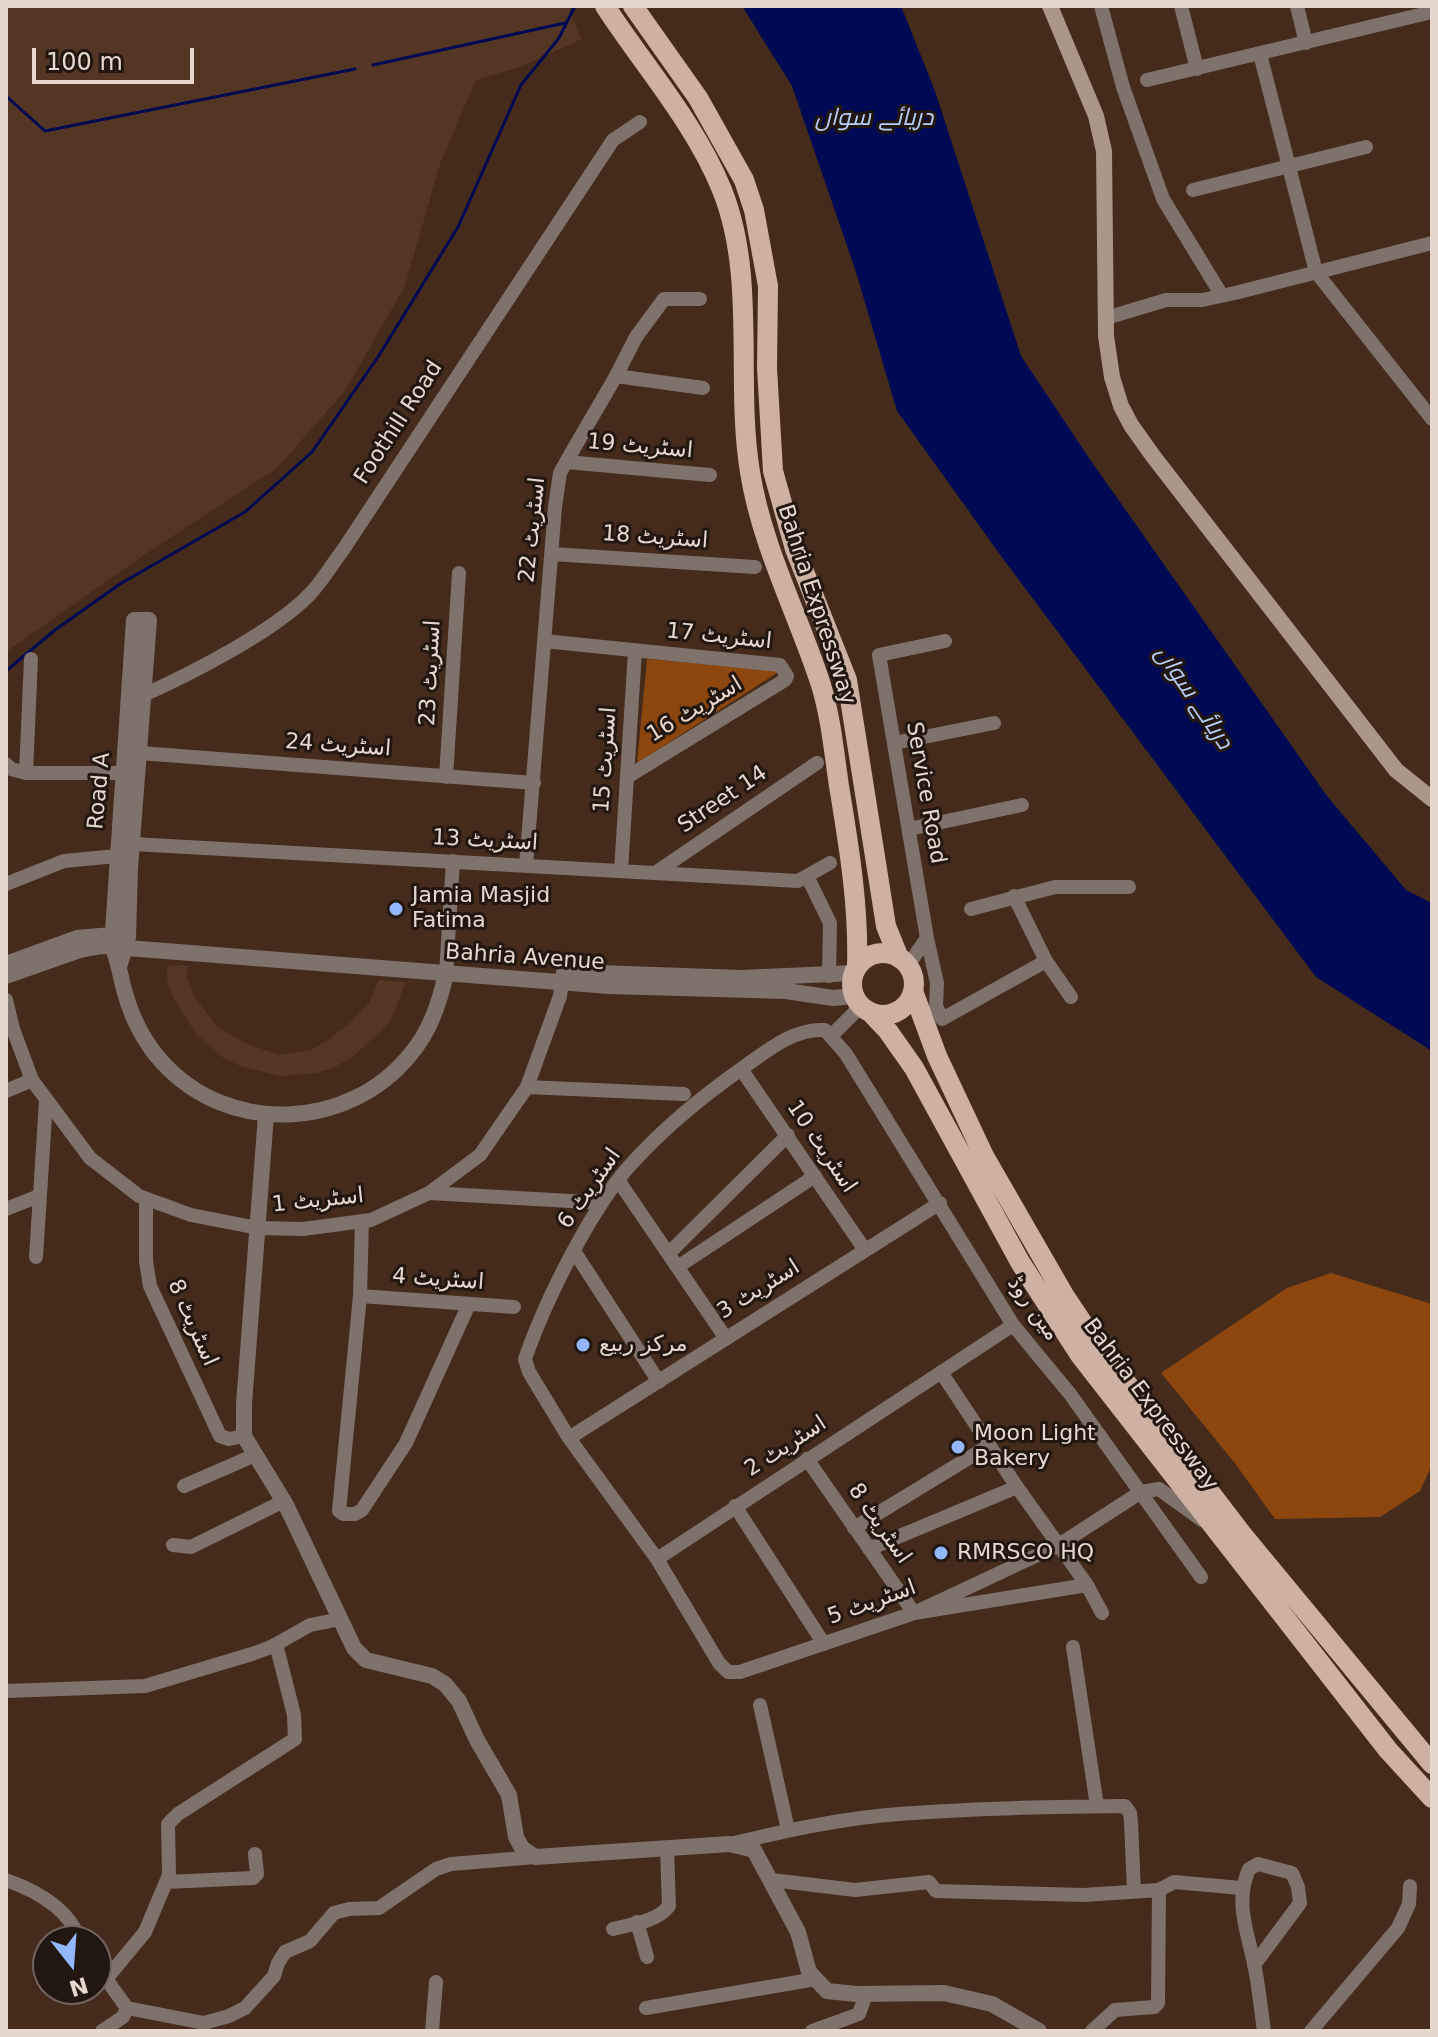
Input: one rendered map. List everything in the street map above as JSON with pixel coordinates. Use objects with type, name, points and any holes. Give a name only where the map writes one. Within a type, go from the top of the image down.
[{"type":"main road","name":"Bahria Expressway","points":[[605,6],[704,154],[723,191],[738,255],[744,313],[743,403],[751,477],[773,560],[807,646],[829,717],[854,879],[858,932],[856,970]]},
{"type":"main road","name":"Bahria Expressway","points":[[633,6],[698,98],[726,145],[744,180],[754,210],[768,286],[767,379],[773,471],[795,549],[847,680],[884,914],[902,961]]},
{"type":"main road","points":[[1050,6],[1096,116],[1104,151],[1106,336],[1112,377],[1121,406],[1131,425],[1268,607],[1386,758],[1432,799]]},
{"type":"main road","points":[[877,954],[902,961],[913,976],[913,991],[902,1009],[892,1014],[862,1005],[852,984],[856,970],[863,961],[877,954]]},
{"type":"main road","name":"Bahria Expressway","points":[[913,991],[937,1056],[984,1156],[1064,1295],[1096,1343],[1242,1534],[1432,1764]]},
{"type":"main road","name":"Bahria Expressway","points":[[862,1005],[897,1042],[914,1068],[1046,1306],[1080,1355],[1388,1750],[1432,1798]]},
{"type":"street","points":[[1101,6],[1123,87],[1163,199],[1221,294]]},
{"type":"street","points":[[1181,6],[1197,69]]},
{"type":"street","points":[[1297,6],[1306,43]]},
{"type":"street","points":[[1147,80],[1306,43],[1411,11],[1432,12]]},
{"type":"street","points":[[1260,54],[1316,272],[1432,419]]},
{"type":"street","name":"Foothill Road","points":[[144,695],[179,679],[274,623],[309,595],[343,550],[613,140],[640,122]]},
{"type":"street","points":[[1193,190],[1366,147]]},
{"type":"street","points":[[1106,318],[1166,300],[1202,300],[1432,243]]},
{"type":"street","name":"اسٹریٹ 22","points":[[526,865],[560,473],[636,337],[664,299],[700,299]]},
{"type":"street","points":[[616,376],[703,388]]},
{"type":"street","name":"اسٹریٹ 19","points":[[566,462],[710,475]]},
{"type":"street","name":"اسٹریٹ 18","points":[[552,554],[755,567]]},
{"type":"street","name":"اسٹریٹ 23","points":[[446,777],[459,573]]},
{"type":"street","name":"Road A","points":[[120,941],[133,844],[131,773],[141,620],[144,695],[140,753],[131,773],[117,856],[120,964],[131,1012],[144,1038],[162,1062],[184,1082],[209,1098],[237,1109],[266,1115],[299,1115],[330,1109],[360,1096],[387,1079],[410,1056],[428,1029],[439,1002],[446,968]]},
{"type":"street","points":[[544,641],[635,651]]},
{"type":"street","name":"Service Road","points":[[945,641],[879,655],[937,983],[936,1006],[942,1019],[1046,961]]},
{"type":"street","name":"اسٹریٹ 17","points":[[635,651],[780,665],[786,673],[785,680]]},
{"type":"street","name":"اسٹریٹ 15","points":[[621,871],[635,651]]},
{"type":"street","points":[[26,773],[31,659]]},
{"type":"street","name":"اسٹریٹ 16","points":[[627,777],[785,680]]},
{"type":"street","points":[[894,743],[994,723]]},
{"type":"street","name":"اسٹریٹ 24","points":[[140,753],[534,783]]},
{"type":"street","name":"Street 14","points":[[654,873],[817,763]]},
{"type":"street","points":[[6,764],[11,769],[26,773],[131,773]]},
{"type":"street","points":[[909,829],[1022,805]]},
{"type":"street","name":"اسٹریٹ 13","points":[[133,844],[798,881],[830,863]]},
{"type":"street","points":[[6,884],[64,861],[117,856]]},
{"type":"street","points":[[446,968],[453,861]]},
{"type":"street","points":[[807,876],[830,923],[829,976]]},
{"type":"street","points":[[971,909],[1055,887],[1129,887]]},
{"type":"street","points":[[1014,896],[1046,961],[1071,997]]},
{"type":"street","name":"Bahria Avenue","points":[[6,964],[77,938],[562,977],[829,976],[856,970]]},
{"type":"street","points":[[902,961],[913,958],[927,938]]},
{"type":"street","name":"Bahria Avenue","points":[[6,976],[80,950],[120,941]]},
{"type":"street","name":"Bahria Avenue","points":[[562,977],[609,986],[797,992],[862,1005]]},
{"type":"street","name":"اسٹریٹ 1","points":[[6,1000],[32,1080],[90,1158],[146,1199],[191,1215],[258,1228],[303,1229],[371,1220],[429,1193],[480,1155],[527,1087],[560,996],[562,977]]},
{"type":"street","points":[[831,1036],[862,1005]]},
{"type":"street","name":"اسٹریٹ 6","points":[[569,1438],[529,1372],[525,1359],[574,1251],[618,1180],[675,1120],[777,1043],[810,1029],[825,1030],[831,1036]]},
{"type":"street","name":"مین روڈ","points":[[831,1036],[846,1054],[940,1203],[1013,1325],[1070,1394],[1201,1577]]},
{"type":"street","name":"اسٹریٹ 10","points":[[741,1069],[865,1250]]},
{"type":"street","points":[[6,1091],[32,1080]]},
{"type":"street","points":[[527,1087],[684,1094]]},
{"type":"street","points":[[36,1257],[46,1101]]},
{"type":"street","points":[[266,1115],[244,1436],[284,1501],[354,1648],[366,1660],[432,1676],[445,1684],[459,1701],[477,1740],[509,1795],[516,1837],[522,1848],[535,1857]]},
{"type":"street","points":[[669,1253],[788,1135]]},
{"type":"street","points":[[679,1266],[815,1176]]},
{"type":"street","points":[[618,1180],[725,1337]]},
{"type":"street","points":[[429,1193],[588,1202]]},
{"type":"street","points":[[6,1209],[39,1196]]},
{"type":"street","name":"اسٹریٹ 8","points":[[146,1199],[146,1261],[150,1286],[220,1436],[229,1439],[244,1436]]},
{"type":"street","name":"اسٹریٹ 3","points":[[569,1438],[940,1203]]},
{"type":"street","points":[[362,1221],[360,1296],[339,1511],[350,1515],[362,1510],[406,1443],[469,1304]]},
{"type":"street","points":[[574,1251],[659,1382]]},
{"type":"street","name":"اسٹریٹ 4","points":[[360,1296],[514,1307]]},
{"type":"street","name":"اسٹریٹ 2","points":[[657,1559],[1013,1325]]},
{"type":"street","points":[[941,1372],[1087,1585],[1102,1613]]},
{"type":"street","points":[[569,1438],[657,1559]]},
{"type":"street","points":[[854,1528],[990,1445]]},
{"type":"street","points":[[184,1486],[255,1455]]},
{"type":"street","name":"اسٹریٹ 8","points":[[807,1459],[914,1613]]},
{"type":"street","points":[[869,1549],[1017,1487]]},
{"type":"street","points":[[1141,1492],[1159,1489],[1214,1530]]},
{"type":"street","name":"اسٹریٹ 5","points":[[657,1559],[719,1663],[728,1672],[740,1672],[914,1613],[1059,1545],[1141,1492]]},
{"type":"street","points":[[173,1545],[191,1547],[284,1501]]},
{"type":"street","points":[[735,1506],[824,1644]]},
{"type":"street","points":[[914,1613],[1087,1585]]},
{"type":"street","points":[[6,1691],[145,1686],[217,1666],[276,1644],[310,1625],[341,1619]]},
{"type":"street","points":[[112,1972],[145,1932],[169,1875],[168,1824],[178,1814],[295,1739],[294,1715],[276,1644]]},
{"type":"street","points":[[1073,1647],[1097,1806]]},
{"type":"street","points":[[760,1705],[788,1830]]},
{"type":"street","points":[[112,1986],[127,2008],[204,2023],[245,2008],[274,1976],[285,1952],[310,1941],[334,1913],[379,1908],[436,1869],[451,1864],[730,1844],[788,1830],[896,1814],[1125,1806],[1130,1813],[1134,1891]]},
{"type":"street","points":[[730,1844],[754,1850],[798,1932],[809,1972],[827,1991],[944,1993],[992,2004],[1039,2031]]},
{"type":"street","points":[[613,1929],[658,1916],[669,1906],[667,1848]]},
{"type":"street","points":[[166,1882],[253,1878],[257,1874],[255,1854]]},
{"type":"street","points":[[1254,1965],[1300,1903],[1292,1873],[1258,1864],[1249,1869],[1241,1888],[1246,1936],[1254,1965],[1264,2031]]},
{"type":"street","points":[[6,1880],[58,1907],[75,1925]]},
{"type":"street","points":[[772,1880],[855,1890],[929,1882],[936,1891],[1084,1895],[1159,1890],[1174,1882],[1241,1888]]},
{"type":"street","points":[[1311,2031],[1398,1928],[1409,1904],[1410,1886]]},
{"type":"street","points":[[1092,2031],[1115,2010],[1154,2007],[1158,2003],[1159,1890]]},
{"type":"street","points":[[637,1922],[647,1957]]},
{"type":"street","points":[[646,2008],[816,1979]]},
{"type":"street","points":[[432,2031],[436,1982]]},
{"type":"street","points":[[812,2031],[849,2025],[862,2010],[866,1994]]},
{"type":"street","points":[[102,2031],[123,2017],[127,2008]]},
{"type":"shaded area","points":[[6,6],[568,6],[582,39],[520,67],[476,80],[440,164],[405,286],[345,391],[277,468],[144,555],[6,652]]},
{"type":"shaded area","points":[[647,659],[780,671],[637,763]]},
{"type":"shaded area","points":[[167,965],[187,966],[187,978],[195,998],[217,1026],[244,1043],[280,1055],[313,1049],[331,1038],[369,1003],[379,980],[406,982],[390,1022],[354,1056],[316,1073],[279,1076],[240,1066],[222,1057],[196,1034],[172,995],[167,980]]},
{"type":"shaded area","points":[[1331,1273],[1432,1304],[1432,1465],[1420,1491],[1380,1517],[1275,1519],[1234,1462],[1161,1373],[1287,1288]]},
{"type":"water","name":"دریائے سواں","points":[[742,6],[901,6],[935,91],[1021,356],[1089,458],[1327,796],[1406,890],[1432,903],[1432,1051],[1316,977],[1001,556],[897,411],[856,272],[792,86]]},
{"type":"waterway","points":[[6,671],[55,630],[120,584],[245,512],[312,452],[378,357],[458,227],[521,85],[559,38],[575,6]]},
{"type":"waterway","points":[[373,65],[565,23]]},
{"type":"waterway","points":[[6,96],[45,131],[355,69]]},
{"type":"place","name":"Jamia Masjid Fatima","points":[[396,909]]},
{"type":"place","name":"مرکز ربیع","points":[[583,1345]]},
{"type":"place","name":"Moon Light Bakery","points":[[958,1447]]},
{"type":"place","name":"RMRSCO HQ","points":[[941,1553]]}]
